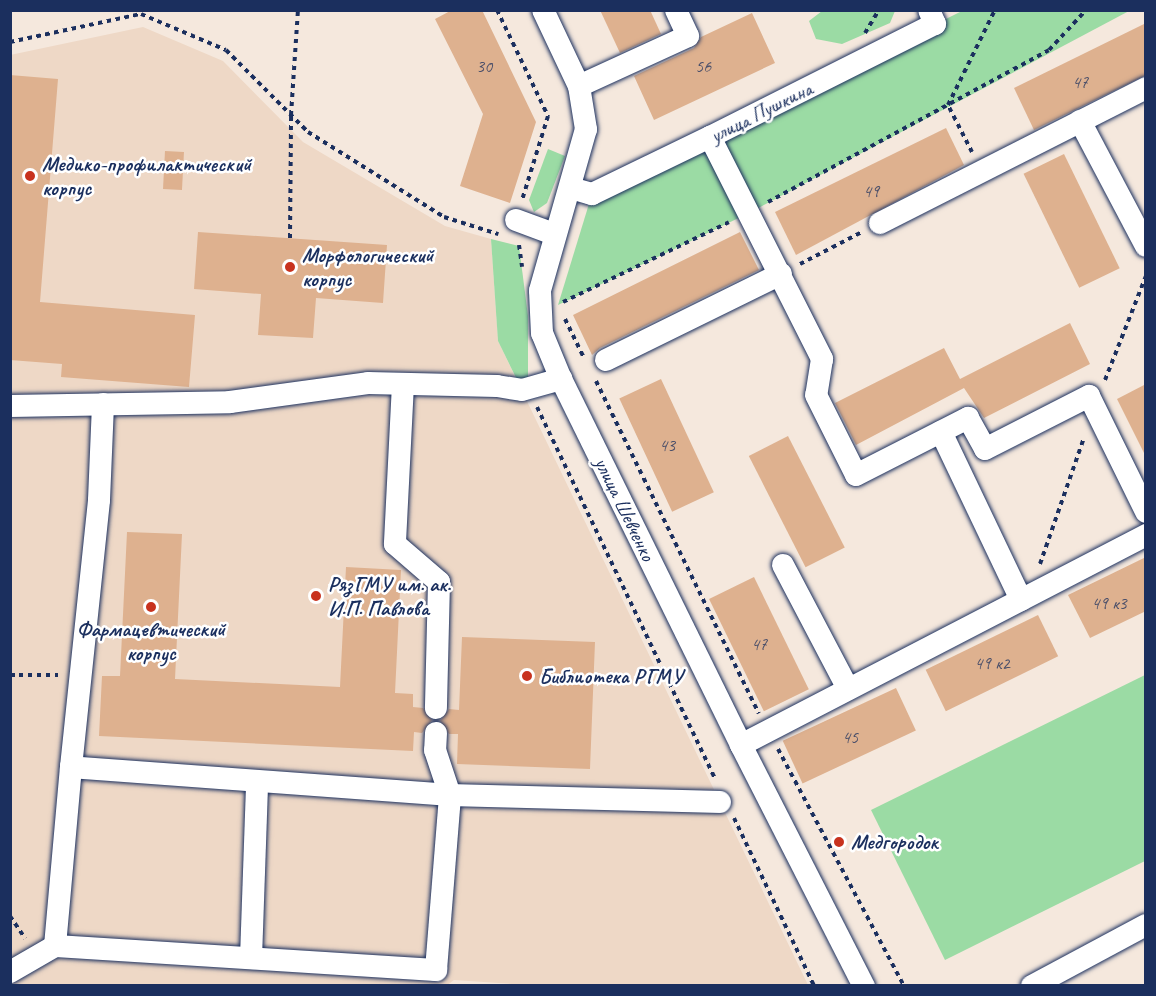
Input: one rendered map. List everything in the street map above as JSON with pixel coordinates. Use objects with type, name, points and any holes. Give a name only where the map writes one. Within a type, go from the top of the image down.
[{"type":"street","name":"улица Шевченко","points":[[543,10],[579,86],[586,129],[571,188],[554,234],[540,291],[550,309],[542,333],[561,380],[741,746],[864,986]]},
{"type":"street","points":[[579,86],[688,36],[676,10]]},
{"type":"street","name":"улица Пушкина","points":[[571,188],[592,194],[710,137],[935,24],[929,10]]},
{"type":"street","points":[[880,223],[1146,88]]},
{"type":"street","points":[[1080,121],[1146,246]]},
{"type":"street","points":[[710,137],[822,359],[816,395],[856,475],[968,418],[985,449],[1089,396],[1146,512]]},
{"type":"street","points":[[512,228],[554,234]]},
{"type":"street","points":[[596,369],[781,274]]},
{"type":"street","points":[[10,406],[230,402],[368,382],[497,386],[522,390],[561,380]]},
{"type":"street","points":[[403,384],[395,544],[439,582],[436,708]]},
{"type":"street","points":[[55,946],[99,500],[102,404]]},
{"type":"street","points":[[941,432],[1021,600]]},
{"type":"street","points":[[741,746],[1146,535]]},
{"type":"street","points":[[783,565],[848,689]]},
{"type":"street","points":[[14,976],[55,946],[251,958],[408,978],[436,970],[450,795],[435,750],[436,733]]},
{"type":"street","points":[[71,768],[450,795],[720,802]]},
{"type":"street","points":[[251,958],[257,782]]},
{"type":"street","points":[[1032,986],[1146,925]]},
{"type":"path","points":[[290,238],[291,115],[298,10]]},
{"type":"path","points":[[948,105],[995,10]]},
{"type":"path","points":[[904,986],[768,731],[596,369],[550,309],[749,213],[1049,50],[1086,10]]},
{"type":"path","points":[[10,42],[141,14],[226,50],[308,132],[444,217],[512,228]]},
{"type":"path","points":[[948,105],[981,171]]},
{"type":"path","points":[[781,274],[880,223]]},
{"type":"path","points":[[10,675],[81,675]]},
{"type":"shaded area","name":"РязГМУ им. ак. И.П. Павлова","points":[[143,27],[223,61],[303,142],[445,226],[491,239],[498,341],[808,985],[542,986],[454,980],[446,986],[11,985],[10,55]]},
{"type":"green space","points":[[822,11],[895,11],[890,23],[842,44],[816,39],[809,21]]},
{"type":"green space","points":[[962,11],[1129,11],[749,213],[558,305],[592,194]]},
{"type":"green space","points":[[548,149],[565,156],[547,203],[534,212],[529,200]]},
{"type":"green space","points":[[491,239],[519,246],[528,316],[528,387],[522,390],[498,341]]},
{"type":"green space","points":[[1145,675],[1145,861],[945,960],[871,810]]},
{"type":"building","points":[[452,10],[482,10],[536,122],[510,203],[460,186],[483,114],[435,19]]},
{"type":"building","points":[[600,10],[650,10],[661,34],[620,53]]},
{"type":"building","points":[[752,13],[775,63],[654,120],[634,76],[694,48],[701,37]]},
{"type":"building","points":[[1146,23],[1146,75],[1034,130],[1014,88]]},
{"type":"building","name":"Медико-профилактический корпус","points":[[10,75],[58,79],[40,302],[195,315],[189,387],[61,377],[62,364],[10,360]]},
{"type":"building","points":[[946,128],[964,165],[796,255],[775,212]]},
{"type":"building","points":[[165,151],[184,152],[182,190],[163,189]]},
{"type":"building","points":[[1064,154],[1120,268],[1079,288],[1024,174]]},
{"type":"building","name":"Морфологический корпус","points":[[198,232],[387,245],[383,303],[316,298],[313,338],[258,335],[261,294],[194,289]]},
{"type":"building","points":[[740,232],[759,270],[600,348],[592,355],[573,315]]},
{"type":"building","points":[[1070,323],[1090,364],[984,418],[964,388],[856,445],[835,403],[944,348],[960,379]]},
{"type":"building","points":[[661,379],[714,492],[672,512],[619,398]]},
{"type":"building","points":[[1146,384],[1146,457],[1117,399]]},
{"type":"building","points":[[788,436],[845,547],[806,567],[749,456]]},
{"type":"building","name":"Фармацевтический корпус","points":[[127,532],[182,534],[175,679],[340,687],[346,567],[401,570],[395,693],[413,694],[413,707],[423,708],[432,720],[422,733],[414,732],[413,751],[99,736],[102,676],[120,676]]},
{"type":"building","points":[[1146,557],[1146,611],[1090,638],[1068,595]]},
{"type":"building","points":[[754,577],[809,689],[764,711],[709,599]]},
{"type":"building","points":[[1038,615],[1058,656],[946,711],[926,670]]},
{"type":"building","name":"Библиотека РГМУ","points":[[462,637],[595,642],[590,769],[457,764],[458,734],[449,734],[440,721],[449,709],[459,710]]},
{"type":"building","points":[[896,688],[916,731],[803,783],[783,741]]},
{"type":"place","name":"Медико-профилактический корпус","points":[[30,176]]},
{"type":"place","name":"Морфологический корпус","points":[[290,267]]},
{"type":"place","name":"РязГМУ им. ак. И.П. Павлова","points":[[316,596]]},
{"type":"place","name":"Фармацевтический корпус","points":[[151,607]]},
{"type":"place","name":"Библиотека РГМУ","points":[[527,676]]},
{"type":"place","name":"Медгородок","points":[[839,842]]}]
